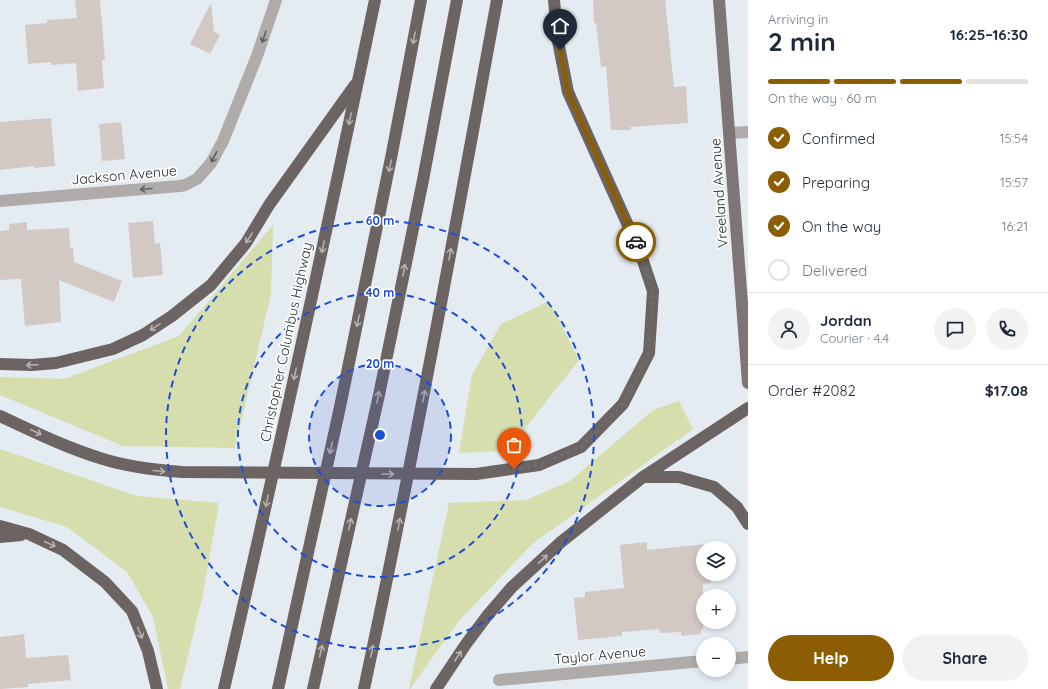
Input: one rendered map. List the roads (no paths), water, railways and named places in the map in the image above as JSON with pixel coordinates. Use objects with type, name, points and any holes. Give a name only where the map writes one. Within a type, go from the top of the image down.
[{"type":"highway","name":"Christopher Columbus Highway","points":[[224,689],[259,538],[358,81],[374,0]]},
{"type":"highway","points":[[278,689],[340,407],[392,153],[421,0]]},
{"type":"highway","points":[[313,689],[379,395],[457,0]]},
{"type":"highway","points":[[364,689],[425,390],[497,0]]},
{"type":"highway","points":[[0,416],[78,451],[103,459],[129,466],[182,472],[476,474],[539,465],[581,447],[623,404],[649,353],[653,291],[640,252],[568,92],[557,36],[554,0]]},
{"type":"highway","points":[[0,364],[32,365],[56,363],[113,349],[143,335],[172,316],[211,286],[246,243],[269,205],[358,81]]},
{"type":"highway","points":[[436,689],[487,616],[512,587],[561,542],[643,477],[748,408]]},
{"type":"highway","points":[[643,477],[679,477],[714,487],[737,507],[748,524]]},
{"type":"highway","points":[[0,526],[29,534],[63,550],[105,582],[132,611],[148,651],[157,689]]},
{"type":"highway","points":[[0,537],[29,534]]},
{"type":"main road","name":"Vreeland Avenue","points":[[720,0],[748,383]]},
{"type":"street","name":"Jackson Avenue","points":[[0,201],[180,186],[197,179],[211,163],[223,141],[257,56],[276,0]]},
{"type":"street","points":[[729,133],[748,132]]},
{"type":"street","points":[[736,658],[748,657]]},
{"type":"street","name":"Taylor Avenue","points":[[499,680],[696,662]]}]
